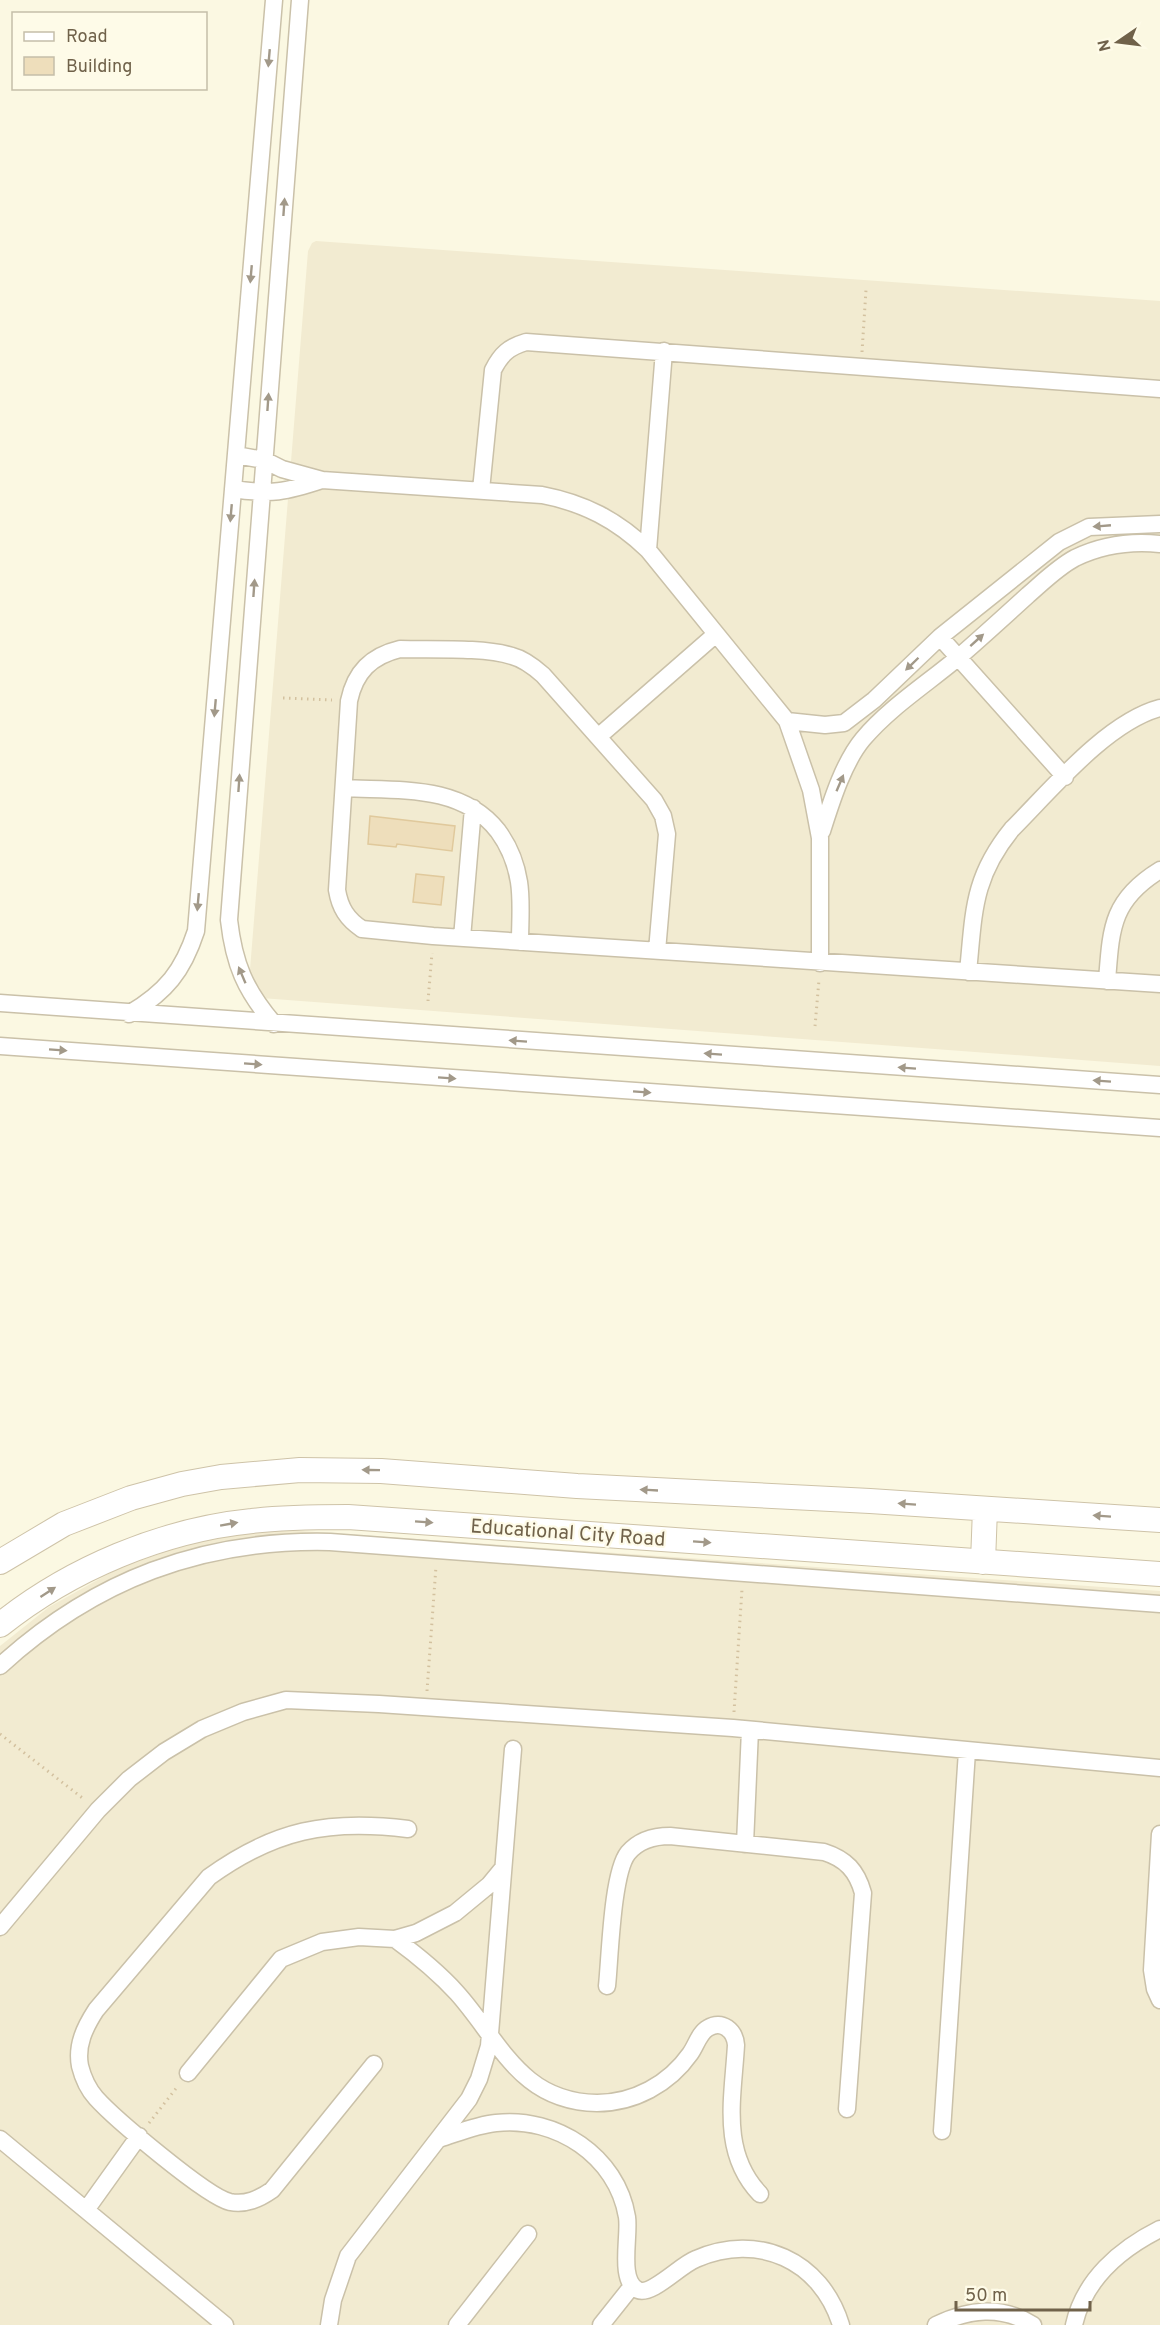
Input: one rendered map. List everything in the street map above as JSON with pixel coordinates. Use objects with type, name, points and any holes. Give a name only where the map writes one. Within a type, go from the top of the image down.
[{"type":"street","points":[[129,1014],[148,1003],[165,988],[189,952],[196,931],[274,0]]},
{"type":"street","points":[[274,1024],[255,1002],[241,976],[232,949],[229,920],[300,0]]},
{"type":"street","points":[[481,490],[493,370],[500,356],[512,346],[526,342],[861,365],[1160,389]]},
{"type":"street","points":[[648,550],[664,351]]},
{"type":"street","points":[[236,455],[264,460],[282,469],[322,480],[542,495],[581,505],[617,523],[648,550],[787,721],[811,790],[820,838],[820,963]]},
{"type":"street","points":[[233,489],[261,493],[297,488],[322,480]]},
{"type":"street","points":[[787,721],[825,725],[844,723],[874,700],[940,637],[1059,542],[1089,527],[1160,524]]},
{"type":"street","points":[[820,838],[835,793],[861,741],[884,718],[958,657],[1054,572],[1075,558],[1123,543],[1160,544]]},
{"type":"street","points":[[598,737],[716,634]]},
{"type":"street","points":[[940,637],[1065,777]]},
{"type":"street","points":[[657,951],[667,834],[663,816],[654,800],[543,675],[530,664],[514,656],[497,652],[400,649],[384,653],[360,672],[352,686],[349,701],[337,890],[344,913],[362,929],[433,936],[820,963],[1160,984]]},
{"type":"street","points":[[968,972],[978,889],[997,847],[1012,829],[1114,730],[1136,716],[1160,708]]},
{"type":"street","points":[[344,788],[437,794],[456,799],[473,808],[491,822],[504,840],[514,861],[519,883],[520,942]]},
{"type":"street","points":[[462,938],[473,808]]},
{"type":"street","points":[[1107,981],[1110,939],[1121,905],[1133,891],[1160,870]]},
{"type":"street","points":[[0,1004],[1160,1085]]},
{"type":"street","points":[[0,1046],[1160,1128]]},
{"type":"street","points":[[0,1562],[63,1524],[131,1498],[182,1484],[221,1477],[300,1470],[381,1471],[589,1486],[1160,1520]]},
{"type":"street","points":[[983,1562],[985,1509]]},
{"type":"street","name":"Educational City Road","points":[[0,1625],[64,1581],[100,1562],[203,1529],[250,1521],[297,1517],[348,1517],[1160,1574]]},
{"type":"street","points":[[0,1666],[36,1636],[86,1602],[135,1576],[182,1560],[240,1546],[300,1542],[437,1550],[1160,1604]]},
{"type":"street","points":[[0,1927],[98,1810],[129,1779],[164,1752],[202,1729],[243,1712],[286,1700],[742,1729],[1160,1768]]},
{"type":"street","points":[[742,1729],[745,1844]]},
{"type":"street","points":[[329,2325],[333,2300],[348,2256],[439,2139],[469,2098],[479,2079],[489,2037],[513,1749]]},
{"type":"street","points":[[942,2131],[967,1751]]},
{"type":"street","points":[[374,2064],[280,2182],[264,2196],[243,2203],[221,2199],[139,2136],[96,2098],[85,2082],[79,2064],[80,2044],[86,2026],[96,2010],[209,1877],[253,1849],[302,1831],[354,1824],[408,1828]]},
{"type":"street","points":[[1160,1834],[1152,1970],[1155,1989],[1160,2000]]},
{"type":"street","points":[[607,1986],[618,1874],[628,1853],[647,1839],[658,1836],[836,1855],[850,1866],[860,1881],[863,1905],[847,2109]]},
{"type":"street","points":[[188,2073],[281,1959],[308,1946],[340,1938],[395,1939],[436,1924],[455,1913],[489,1885],[503,1868]]},
{"type":"street","points":[[395,1939],[438,1973],[474,2014],[489,2037],[513,2066],[537,2085],[565,2098],[597,2103],[630,2098],[659,2085],[683,2064],[703,2031],[708,2027],[715,2025],[728,2028],[733,2032],[736,2045],[733,2142],[740,2166],[752,2186],[760,2194]]},
{"type":"street","points":[[439,2139],[482,2125],[513,2122],[537,2125],[559,2132],[586,2148],[608,2172],[623,2202],[627,2219],[627,2275],[632,2286],[643,2292],[653,2290],[680,2267],[707,2254],[737,2249],[766,2251],[794,2262],[816,2280],[831,2300],[841,2325]]},
{"type":"street","points":[[86,2210],[139,2136]]},
{"type":"street","points":[[0,2139],[225,2325]]},
{"type":"street","points":[[1074,2325],[1082,2301],[1100,2274],[1129,2247],[1160,2229]]},
{"type":"street","points":[[457,2325],[528,2234]]},
{"type":"street","points":[[601,2325],[632,2286]]},
{"type":"street","points":[[936,2325],[962,2314],[987,2310],[1011,2314],[1033,2325]]},
{"type":"path","points":[[861,365],[866,290]]},
{"type":"path","points":[[283,698],[349,701]]},
{"type":"path","points":[[428,1001],[433,936]]},
{"type":"path","points":[[815,1026],[820,963]]},
{"type":"path","points":[[426,1708],[437,1550]]},
{"type":"path","points":[[742,1729],[743,1573]]},
{"type":"path","points":[[0,1734],[98,1810]]},
{"type":"path","points":[[139,2136],[188,2073]]},
{"type":"shaded area","points":[[316,241],[1160,301],[1160,1066],[261,998],[249,982],[308,251],[312,243]]},
{"type":"shaded area","points":[[272,1529],[1160,1591],[1160,2325],[0,2325],[0,1646],[49,1607],[119,1568],[194,1542]]},
{"type":"building","points":[[370,816],[455,826],[452,851],[397,844],[396,847],[368,844]]},
{"type":"building","points":[[416,874],[444,877],[441,905],[413,902]]}]
